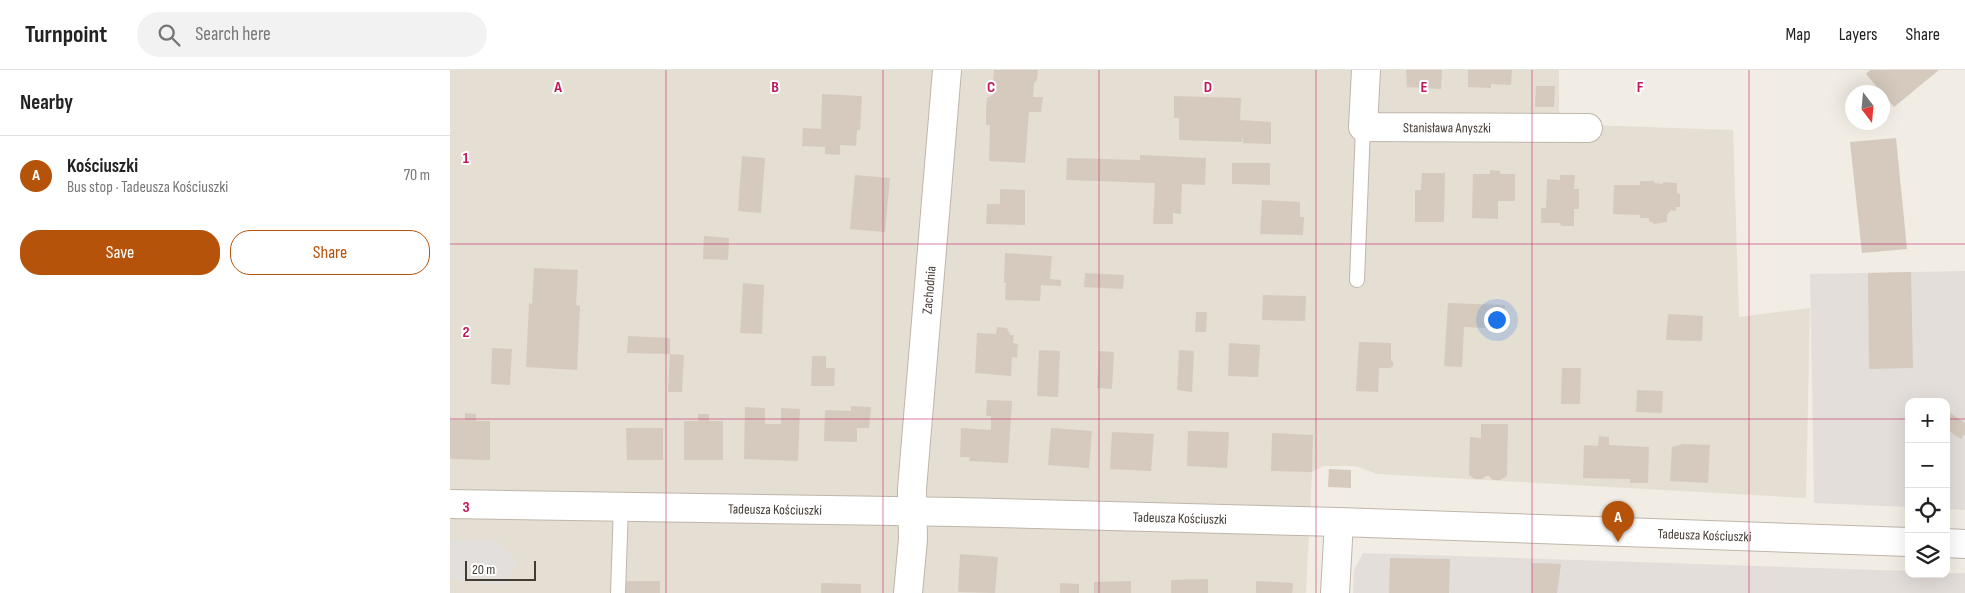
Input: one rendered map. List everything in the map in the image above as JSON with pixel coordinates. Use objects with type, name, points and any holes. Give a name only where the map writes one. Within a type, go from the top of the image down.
[{"type":"street","name":"Zachodnia","points":[[908,593],[913,538],[912,489],[947,70]]},
{"type":"street","points":[[1363,126],[1366,70]]},
{"type":"street","name":"Stanisława Anyszki","points":[[1363,126],[1588,128]]},
{"type":"street","name":"Tadeusza Kościuszki","points":[[450,504],[1338,522],[1905,542]]},
{"type":"street","points":[[1335,593],[1338,522]]},
{"type":"street","points":[[1950,543],[1965,544]]},
{"type":"lane","points":[[1358,280],[1363,126]]},
{"type":"lane","points":[[618,593],[621,506]]},
{"type":"shaded area","points":[[450,70],[1559,70],[1559,124],[1733,130],[1739,317],[1810,308],[1806,498],[1377,474],[1355,466],[1324,466],[1312,472],[1306,593],[450,593]]},
{"type":"shaded area","points":[[1965,271],[1965,510],[1950,509],[1950,398],[1905,398],[1905,507],[1814,503],[1810,274]]},
{"type":"shaded area","points":[[450,540],[498,541],[517,562],[503,586],[450,579]]},
{"type":"shaded area","points":[[1363,553],[1905,571],[1905,578],[1950,578],[1950,573],[1965,573],[1965,593],[1353,593],[1354,570]]},
{"type":"building","points":[[994,70],[1038,70],[1037,80],[1034,83],[1033,97],[1043,97],[1041,112],[1029,112],[1025,163],[989,161],[990,125],[986,125],[986,110],[987,98],[993,95],[990,92],[990,82],[993,83]]},
{"type":"building","points":[[1406,70],[1442,70],[1441,89],[1407,87]]},
{"type":"building","points":[[1468,70],[1512,70],[1511,85],[1491,84],[1491,88],[1468,87]]},
{"type":"building","points":[[1870,70],[1939,70],[1894,107],[1890,102],[1890,85],[1875,85],[1866,74]]},
{"type":"building","points":[[1536,86],[1555,86],[1554,107],[1535,107]]},
{"type":"building","points":[[822,94],[862,96],[860,130],[857,130],[856,146],[840,145],[840,155],[825,154],[825,147],[802,146],[803,128],[821,129]]},
{"type":"building","points":[[1174,96],[1241,98],[1240,120],[1271,122],[1271,144],[1243,143],[1243,134],[1242,142],[1179,140],[1179,118],[1174,118]]},
{"type":"building","points":[[1896,138],[1907,249],[1862,253],[1850,142]]},
{"type":"building","points":[[1140,155],[1206,158],[1205,185],[1182,184],[1181,214],[1173,213],[1173,224],[1153,224],[1155,183],[1066,180],[1067,158],[1140,160]]},
{"type":"building","points":[[742,156],[765,158],[761,213],[738,211]]},
{"type":"building","points":[[1232,163],[1270,163],[1270,185],[1232,184]]},
{"type":"building","points":[[1490,170],[1500,171],[1500,174],[1515,174],[1515,201],[1498,201],[1498,219],[1472,218],[1473,174],[1490,174]]},
{"type":"building","points":[[1422,173],[1445,173],[1444,222],[1415,222],[1415,190],[1421,190]]},
{"type":"building","points":[[855,175],[890,178],[885,232],[850,229]]},
{"type":"building","points":[[1560,175],[1575,175],[1574,189],[1579,189],[1579,209],[1574,209],[1574,226],[1562,226],[1559,223],[1541,223],[1541,208],[1546,208],[1547,179],[1560,180]]},
{"type":"building","points":[[1640,181],[1654,181],[1654,183],[1663,184],[1663,182],[1677,183],[1677,193],[1680,194],[1680,207],[1676,207],[1676,211],[1671,210],[1667,215],[1667,222],[1655,224],[1649,221],[1649,218],[1640,218],[1640,215],[1613,214],[1614,185],[1640,185]]},
{"type":"building","points":[[1000,189],[1025,190],[1025,225],[986,224],[987,204],[1000,204]]},
{"type":"building","points":[[1262,200],[1300,202],[1300,217],[1304,217],[1303,235],[1260,234]]},
{"type":"building","points":[[704,236],[729,238],[728,260],[703,259]]},
{"type":"building","points":[[1005,253],[1052,256],[1050,279],[1061,280],[1061,286],[1041,285],[1040,301],[1005,300]]},
{"type":"building","points":[[534,268],[578,270],[576,305],[580,306],[577,370],[526,367],[529,303],[532,304]]},
{"type":"building","points":[[1911,272],[1913,368],[1869,369],[1868,273]]},
{"type":"building","points":[[1085,273],[1124,275],[1123,289],[1084,287]]},
{"type":"building","points":[[743,283],[764,285],[762,334],[740,333]]},
{"type":"building","points":[[1263,295],[1306,296],[1305,321],[1262,320]]},
{"type":"building","points":[[1448,303],[1505,305],[1504,329],[1464,327],[1462,367],[1444,366]]},
{"type":"building","points":[[1196,312],[1207,312],[1206,332],[1195,332]]},
{"type":"building","points":[[1668,314],[1703,316],[1702,341],[1666,340]]},
{"type":"building","points":[[997,327],[1007,328],[1010,335],[1014,335],[1013,343],[1018,344],[1017,358],[1012,357],[1011,376],[975,373],[977,333],[996,334]]},
{"type":"building","points":[[628,336],[670,338],[670,354],[627,353]]},
{"type":"building","points":[[1359,342],[1391,343],[1393,366],[1390,368],[1379,368],[1378,392],[1356,391]]},
{"type":"building","points":[[1229,343],[1260,345],[1258,377],[1228,376]]},
{"type":"building","points":[[492,348],[512,349],[510,385],[491,384]]},
{"type":"building","points":[[1039,350],[1060,351],[1058,397],[1037,396]]},
{"type":"building","points":[[1179,350],[1194,351],[1192,392],[1177,390]]},
{"type":"building","points":[[1099,351],[1114,352],[1112,389],[1097,388]]},
{"type":"building","points":[[670,354],[684,355],[682,392],[668,392]]},
{"type":"building","points":[[812,356],[826,356],[826,368],[835,368],[834,386],[811,386]]},
{"type":"building","points":[[1562,368],[1581,368],[1580,404],[1561,404]]},
{"type":"building","points":[[1637,390],[1663,391],[1662,413],[1636,412]]},
{"type":"building","points":[[987,400],[1012,401],[1008,463],[969,461],[970,457],[960,457],[961,428],[991,430],[991,416],[986,416]]},
{"type":"building","points":[[851,406],[871,407],[869,428],[857,428],[857,442],[824,441],[825,410],[851,411]]},
{"type":"building","points":[[745,407],[765,408],[765,424],[781,424],[781,408],[800,409],[798,461],[744,459]]},
{"type":"building","points":[[465,413],[476,414],[476,421],[490,421],[490,460],[450,459],[450,420],[465,420]]},
{"type":"building","points":[[1950,413],[1965,423],[1965,434],[1961,439],[1950,432]]},
{"type":"building","points":[[698,414],[709,414],[709,421],[723,421],[723,460],[684,460],[684,421],[698,421]]},
{"type":"building","points":[[1481,424],[1508,424],[1507,476],[1500,480],[1493,480],[1489,476],[1475,479],[1469,475],[1470,437],[1481,438]]},
{"type":"building","points":[[626,428],[663,428],[663,460],[627,460]]},
{"type":"building","points":[[1051,428],[1092,431],[1089,468],[1048,465]]},
{"type":"building","points":[[1188,431],[1229,432],[1227,468],[1187,466]]},
{"type":"building","points":[[1112,432],[1154,434],[1151,471],[1110,469]]},
{"type":"building","points":[[1272,433],[1313,435],[1312,472],[1271,471]]},
{"type":"building","points":[[1599,436],[1609,437],[1609,445],[1649,447],[1648,483],[1630,483],[1630,479],[1583,478],[1584,445],[1598,446]]},
{"type":"building","points":[[1683,444],[1710,445],[1708,483],[1670,481],[1672,447]]},
{"type":"building","points":[[1329,469],[1351,470],[1351,488],[1328,487]]},
{"type":"building","points":[[960,554],[998,557],[995,593],[958,592]]},
{"type":"building","points":[[1390,558],[1450,559],[1449,593],[1389,593]]},
{"type":"building","points":[[1532,563],[1561,564],[1557,593],[1532,593]]},
{"type":"building","points":[[1208,579],[1208,593],[1171,593],[1171,580]]},
{"type":"building","points":[[626,581],[660,581],[660,593],[626,593]]},
{"type":"building","points":[[1131,581],[1131,593],[1094,593],[1094,582]]},
{"type":"building","points":[[1256,581],[1293,583],[1292,593],[1256,593]]},
{"type":"building","points":[[821,583],[861,584],[861,593],[821,593]]},
{"type":"building","points":[[1060,583],[1079,584],[1079,593],[1060,593]]},
{"type":"place","name":"Kościuszki","points":[[1618,542]]}]
